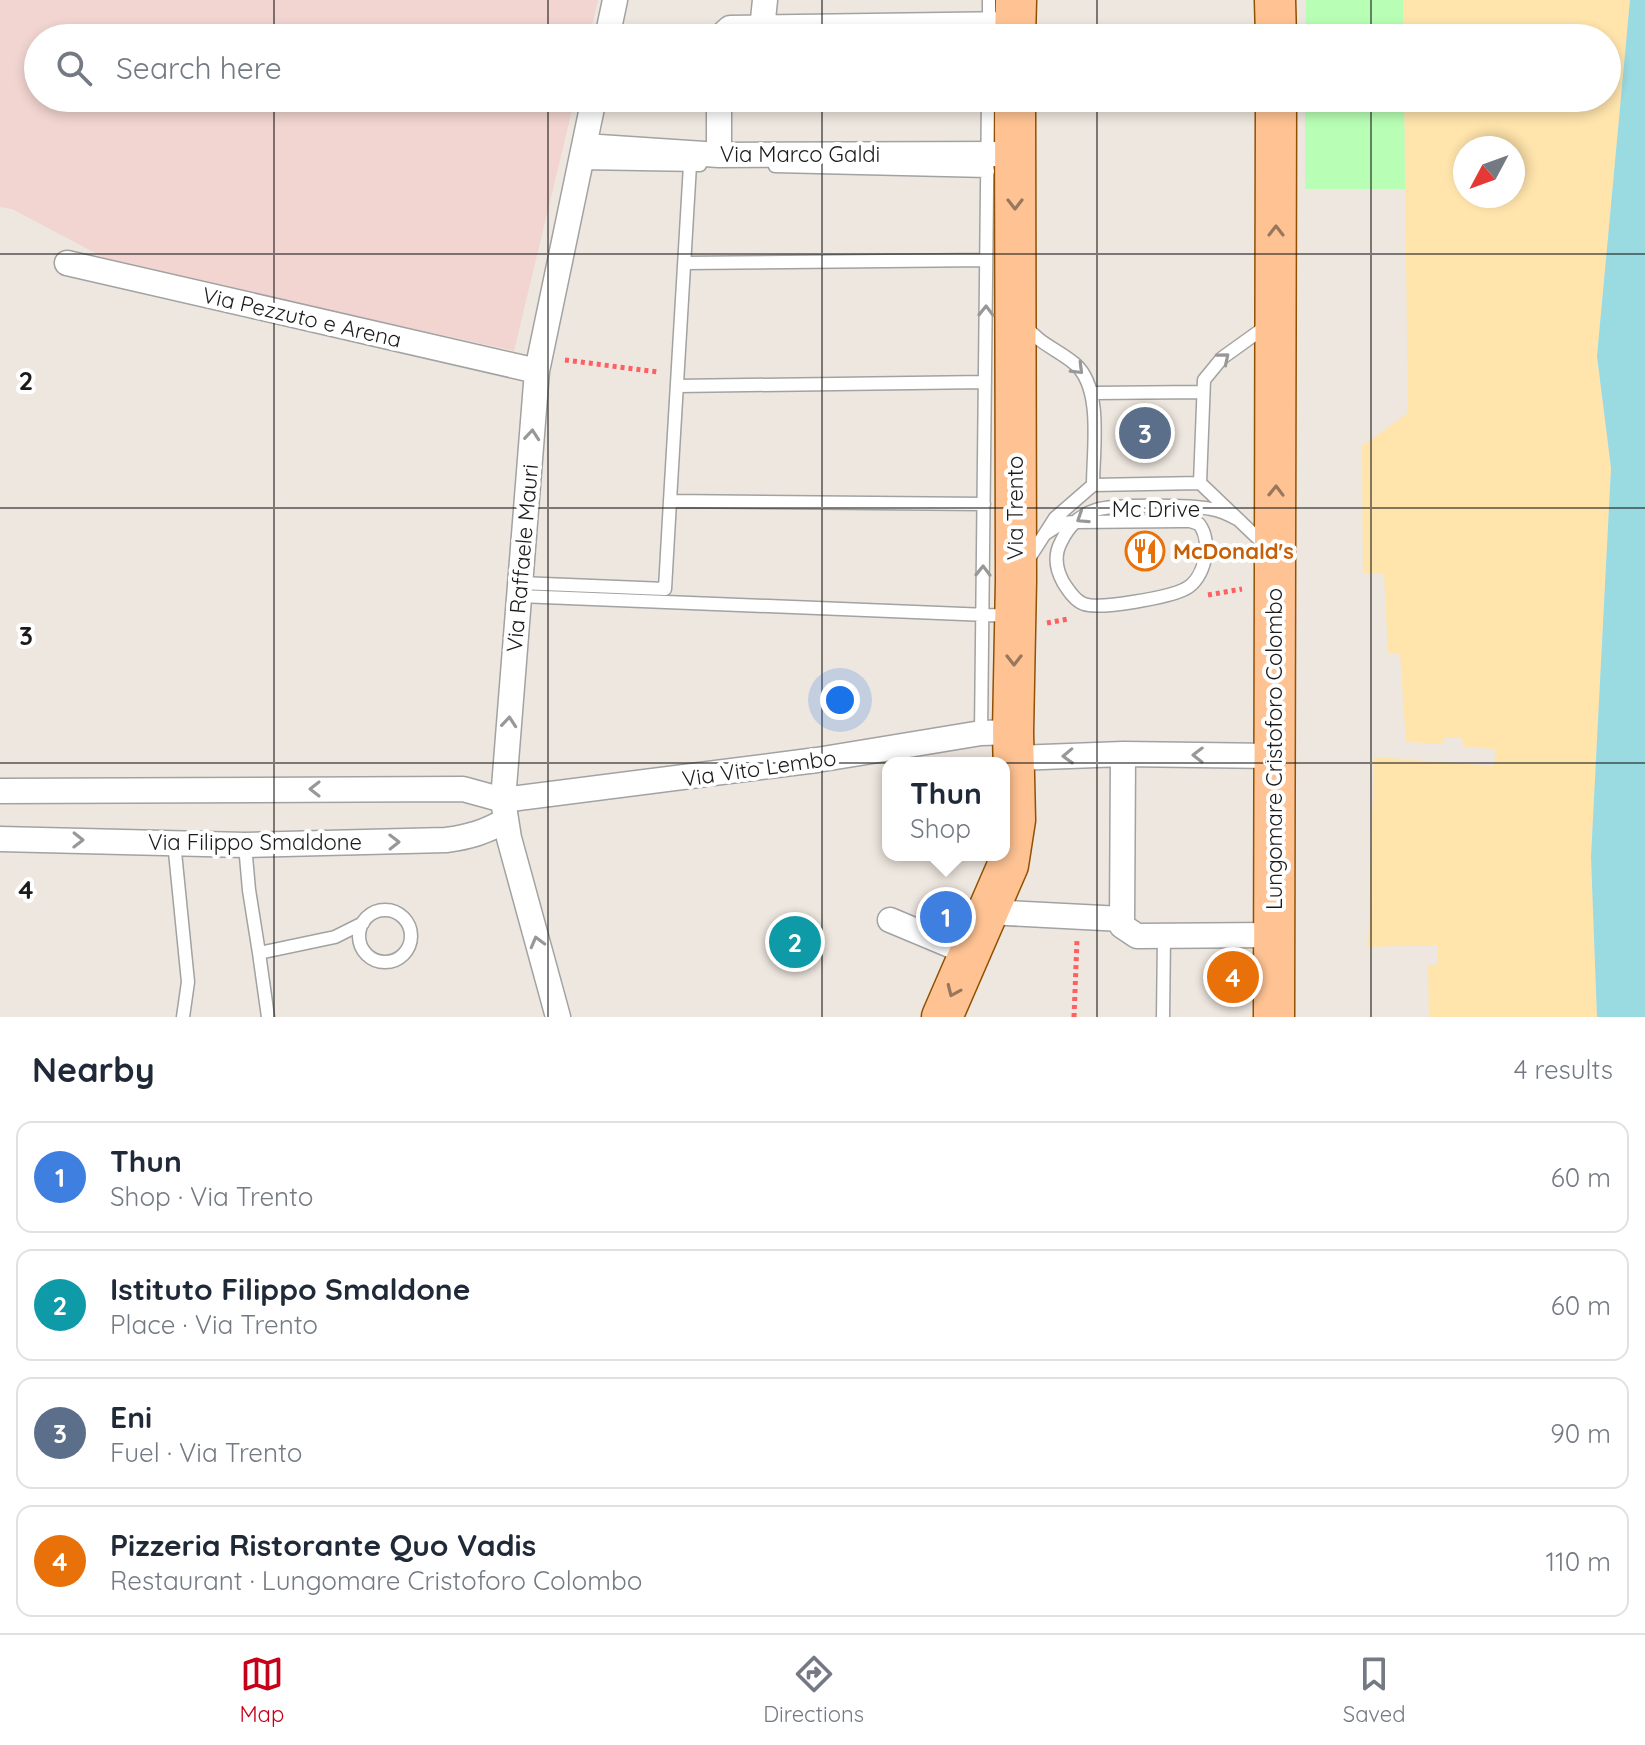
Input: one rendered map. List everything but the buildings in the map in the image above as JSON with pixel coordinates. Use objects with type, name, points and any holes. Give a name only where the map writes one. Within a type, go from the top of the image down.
[{"type":"main road","points":[[1275,0],[1276,24]]},
{"type":"main road","name":"Via Trento","points":[[1005,757],[1005,604],[1015,511],[995,377],[1015,313],[996,267],[997,160],[1011,112]]},
{"type":"main road","name":"Lungomare Cristoforo Colombo","points":[[1274,1017],[1276,112]]},
{"type":"main road","name":"Via Trento","points":[[1010,787],[1015,820],[1010,853]]},
{"type":"main road","name":"Via Trento","points":[[942,1017],[1009,861]]},
{"type":"street","points":[[610,24],[615,0]]},
{"type":"street","points":[[763,24],[765,0]]},
{"type":"street","points":[[912,24],[1002,21]]},
{"type":"street","name":"Via Raffaele Mauri","points":[[558,1017],[509,838],[505,810],[538,364],[591,112]]},
{"type":"street","points":[[719,112],[719,155]]},
{"type":"street","name":"Via Marco Galdi","points":[[583,155],[997,160]]},
{"type":"street","name":"Via Pezzuto e Arena","points":[[67,263],[538,364]]},
{"type":"street","name":"Via Vito Lembo","points":[[505,810],[817,760],[1003,741],[1123,754],[1274,756]]},
{"type":"street","points":[[1123,754],[1122,926],[1137,936],[1273,935]]},
{"type":"street","points":[[0,791],[463,789],[505,810]]},
{"type":"street","name":"Via Filippo Smaldone","points":[[0,839],[245,845],[446,840],[467,838],[488,831],[505,810]]},
{"type":"street","points":[[987,912],[1122,919]]},
{"type":"street","points":[[890,920],[969,953]]},
{"type":"lane","name":"Via Trento","points":[[990,112],[997,160]]},
{"type":"lane","points":[[583,155],[690,165],[997,160]]},
{"type":"lane","points":[[520,589],[665,589],[690,165]]},
{"type":"lane","points":[[685,263],[996,267]]},
{"type":"lane","name":"Via Trento","points":[[995,377],[996,267]]},
{"type":"lane","points":[[1015,313],[1041,342],[1083,372],[1093,393],[1093,485]]},
{"type":"lane","points":[[1200,483],[1202,392],[1206,374],[1222,358],[1277,319]]},
{"type":"lane","points":[[678,381],[995,377]]},
{"type":"lane","points":[[1093,393],[1202,392]]},
{"type":"lane","points":[[670,501],[1015,511],[1068,505],[1093,485],[1200,483],[1274,554]]},
{"type":"lane","name":"Mc Drive","points":[[1075,522],[1095,510],[1105,508],[1195,507],[1213,509],[1239,520]]},
{"type":"lane","name":"Mc Drive","points":[[1015,511],[1062,523],[1190,521],[1199,524],[1206,540],[1202,569],[1188,588],[1182,591],[1119,604],[1083,604],[1061,578],[1057,569],[1057,549],[1015,511]]},
{"type":"lane","points":[[1057,549],[1075,522]]},
{"type":"lane","points":[[520,589],[1005,604]]},
{"type":"lane","points":[[174,842],[188,982],[183,1017]]},
{"type":"lane","points":[[245,845],[268,1017]]},
{"type":"lane","points":[[259,953],[335,937],[380,911],[395,913],[410,929],[409,946],[396,960],[380,962],[371,958],[361,946],[359,931],[363,923]]},
{"type":"lane","points":[[1163,1017],[1164,936]]},
{"type":"path","points":[[538,364],[678,381]]},
{"type":"path","points":[[1074,1017],[1078,919]]},
{"type":"shaded area","points":[[0,0],[598,0],[592,24],[24,24],[24,112],[572,112],[514,351],[114,263],[12,209],[0,207]]},
{"type":"sand","points":[[1403,0],[1630,0],[1621,97],[1621,24],[1403,24]]},
{"type":"sand","points":[[1404,112],[1620,112],[1597,356],[1611,468],[1591,857],[1597,1017],[1429,1017],[1428,965],[1437,965],[1437,945],[1368,947],[1374,757],[1494,766],[1496,749],[1463,747],[1462,738],[1444,738],[1443,744],[1406,742],[1400,653],[1388,653],[1384,573],[1363,573],[1362,446],[1408,413]]},
{"type":"green space","points":[[1306,0],[1403,0],[1403,24],[1305,24]]},
{"type":"green space","points":[[1305,112],[1404,112],[1405,189],[1305,189]]},
{"type":"water","points":[[1630,0],[1645,0],[1645,1017],[1597,1017],[1591,857],[1611,468],[1597,356]]},
{"type":"place","name":"Eni","points":[[1145,433]]},
{"type":"place","name":"McDonald's","points":[[1145,551]]},
{"type":"place","name":"Thun","points":[[946,917]]},
{"type":"place","name":"Istituto Filippo Smaldone","points":[[795,942]]},
{"type":"place","name":"Pizzeria Ristorante Quo Vadis","points":[[1233,977]]}]
